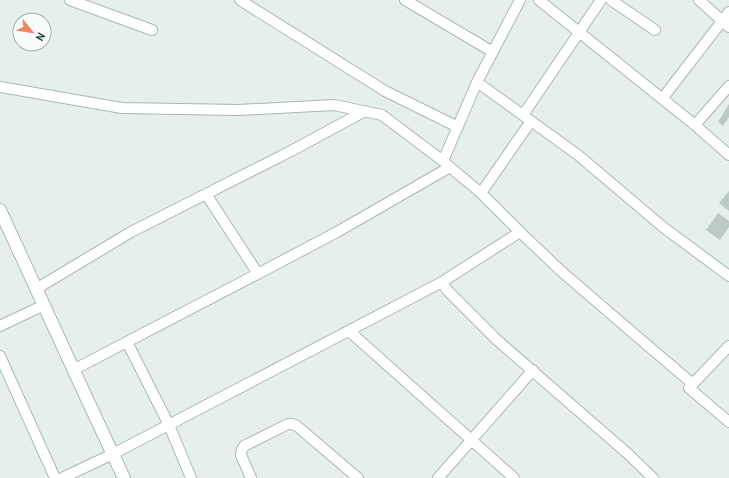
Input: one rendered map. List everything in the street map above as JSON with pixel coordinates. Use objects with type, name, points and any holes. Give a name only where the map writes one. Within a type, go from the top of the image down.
[{"type":"street","points":[[70,0],[152,30]]},
{"type":"street","points":[[240,0],[385,91],[458,127]]},
{"type":"street","points":[[405,0],[493,52]]},
{"type":"street","points":[[73,370],[337,232],[447,164],[458,127],[477,82],[520,0]]},
{"type":"street","points":[[538,0],[695,125],[729,155]]},
{"type":"street","points":[[481,193],[601,0]]},
{"type":"street","points":[[611,0],[655,30]]},
{"type":"street","points":[[700,0],[726,24]]},
{"type":"street","points":[[662,99],[726,24],[729,12]]},
{"type":"street","points":[[477,82],[578,155],[663,227],[729,276]]},
{"type":"street","points":[[695,125],[729,86]]},
{"type":"street","points":[[0,87],[122,108],[238,110],[334,104],[382,115],[447,164],[481,193],[561,271],[693,384]]},
{"type":"street","points":[[36,289],[131,232],[291,151],[365,111]]},
{"type":"street","points":[[206,194],[258,274]]},
{"type":"street","points":[[0,210],[124,478]]},
{"type":"street","points":[[62,478],[113,454],[442,282],[520,232]]},
{"type":"street","points":[[442,282],[447,290],[497,340],[533,370],[654,478]]},
{"type":"street","points":[[0,326],[44,305]]},
{"type":"street","points":[[348,331],[514,478]]},
{"type":"street","points":[[127,342],[169,425],[191,478]]},
{"type":"street","points":[[729,346],[689,388],[729,422]]},
{"type":"street","points":[[0,356],[55,478]]},
{"type":"street","points":[[438,478],[533,370]]},
{"type":"street","points":[[251,478],[241,455],[244,446],[288,424],[292,424],[358,478]]},
{"type":"building","points":[[729,104],[729,117],[723,126],[718,122]]},
{"type":"building","points":[[729,191],[729,211],[719,203]]},
{"type":"building","points":[[718,213],[729,221],[729,227],[720,240],[706,230]]}]
